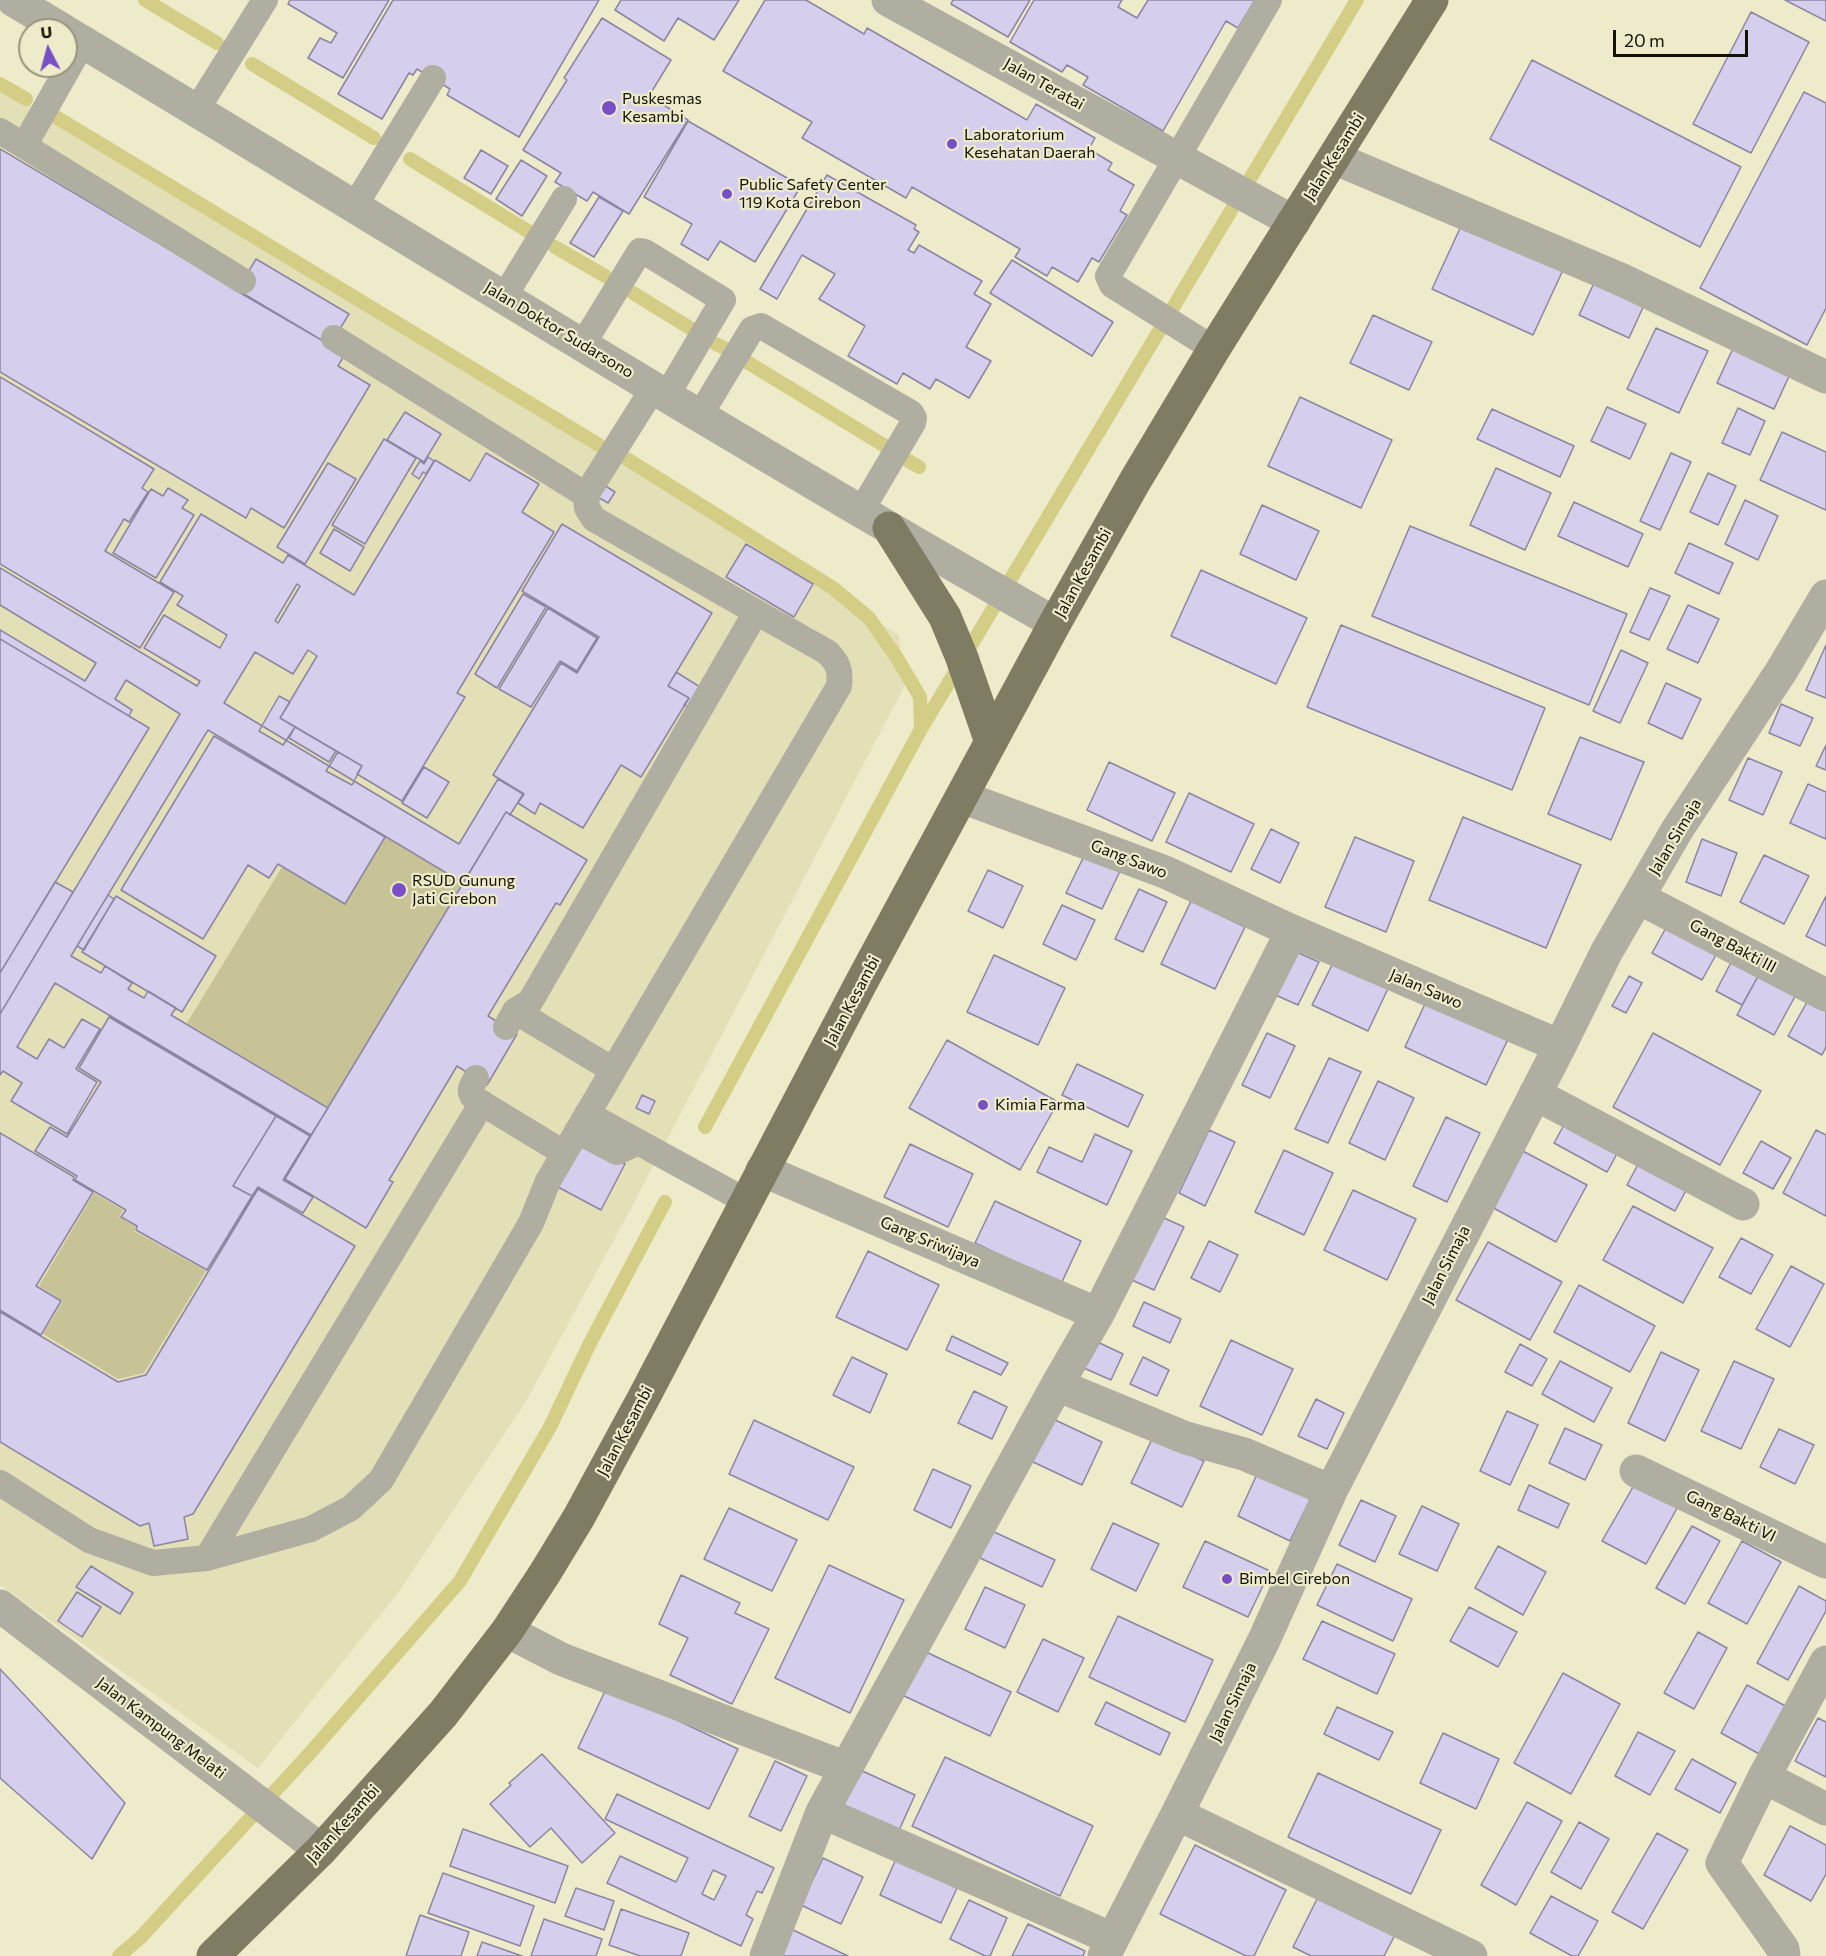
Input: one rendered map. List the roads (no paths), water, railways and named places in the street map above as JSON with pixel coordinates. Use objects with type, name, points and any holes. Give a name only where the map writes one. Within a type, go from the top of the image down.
[{"type":"main road","name":"Jalan Kesambi","points":[[213,1956],[321,1850],[443,1714],[507,1630],[579,1516],[1055,623],[1135,481],[1214,349],[1432,0]]},
{"type":"main road","points":[[889,528],[945,617],[991,742]]},
{"type":"street","name":"Jalan Doktor Sudarsono","points":[[13,0],[44,18]]},
{"type":"street","name":"Jalan Teratai","points":[[888,0],[926,8],[1183,161],[1294,222]]},
{"type":"street","name":"Jalan Doktor Sudarsono","points":[[78,38],[700,415],[982,583],[1055,623]]},
{"type":"street","points":[[1334,158],[1620,279],[1826,377]]},
{"type":"street","name":"Jalan Simaja","points":[[1108,1947],[1264,1640],[1330,1491],[1607,951],[1677,830],[1782,670],[1826,596]]},
{"type":"street","name":"Gang Sawo","points":[[962,797],[1165,872],[1292,931]]},
{"type":"street","name":"Gang Bakti III","points":[[1639,898],[1826,995]]},
{"type":"street","points":[[766,1956],[822,1812],[1057,1384],[1098,1314],[1292,931]]},
{"type":"street","name":"Jalan Sawo","points":[[1292,931],[1560,1046]]},
{"type":"street","points":[[1535,1094],[1743,1204]]},
{"type":"street","name":"Gang Sriwijaya","points":[[762,1170],[1098,1314]]},
{"type":"street","points":[[1057,1384],[1186,1438],[1244,1454],[1330,1491]]},
{"type":"street","name":"Gang Bakti VI","points":[[1636,1471],[1826,1562]]},
{"type":"street","name":"Jalan Kampung Melati","points":[[0,1606],[321,1850]]},
{"type":"street","points":[[507,1630],[561,1659],[846,1768]]},
{"type":"street","points":[[1784,1956],[1783,1948],[1722,1863],[1764,1777],[1826,1662]]},
{"type":"street","points":[[1764,1777],[1826,1809]]},
{"type":"street","points":[[822,1812],[1108,1947]]},
{"type":"street","points":[[1177,1814],[1471,1956]]},
{"type":"lane","points":[[196,111],[265,0]]},
{"type":"lane","points":[[1214,349],[1112,285],[1108,276],[1183,161],[1269,0]]},
{"type":"lane","points":[[24,146],[53,78]]},
{"type":"lane","points":[[354,207],[433,78]]},
{"type":"lane","points":[[0,131],[243,281]]},
{"type":"lane","points":[[504,297],[564,200]]},
{"type":"lane","points":[[0,1483],[89,1540],[153,1563],[207,1558],[311,1529],[351,1508],[381,1480],[531,1223],[548,1181],[564,1153],[839,686],[840,672],[836,660],[827,652],[594,519],[587,508],[586,495],[723,300],[654,257],[640,251],[583,344]]},
{"type":"lane","points":[[700,415],[752,329],[761,326],[911,413],[914,417],[913,423],[861,511]]},
{"type":"lane","points":[[334,338],[586,495]]},
{"type":"lane","points":[[613,1070],[511,1019],[530,1002],[756,612]]},
{"type":"lane","points":[[476,1078],[470,1089],[471,1095],[564,1153]]},
{"type":"lane","points":[[207,1558],[482,1103]]},
{"type":"lane","points":[[582,1122],[639,1142],[746,1201]]},
{"type":"waterway","points":[[145,0],[217,43]]},
{"type":"waterway","points":[[705,1127],[921,729],[1357,0]]},
{"type":"waterway","points":[[252,64],[374,138]]},
{"type":"waterway","points":[[0,84],[26,99]]},
{"type":"waterway","points":[[56,117],[599,445]]},
{"type":"waterway","points":[[410,159],[531,233]]},
{"type":"waterway","points":[[555,247],[605,276]]},
{"type":"waterway","points":[[633,293],[690,328]]},
{"type":"waterway","points":[[716,344],[724,348]]},
{"type":"waterway","points":[[747,362],[885,446]]},
{"type":"waterway","points":[[627,459],[833,588],[869,618],[897,658],[920,697],[921,729]]},
{"type":"waterway","points":[[907,460],[919,467]]},
{"type":"waterway","points":[[119,1956],[141,1937],[310,1753],[460,1581],[550,1427],[589,1345],[665,1202]]},
{"type":"place","name":"Puskesmas Kesambi","points":[[609,108]]},
{"type":"place","name":"Laboratorium Kesehatan Daerah","points":[[952,144]]},
{"type":"place","name":"Public Safety Center 119 Kota Cirebon","points":[[727,194]]},
{"type":"place","name":"RSUD Gunung Jati Cirebon","points":[[399,890]]},
{"type":"place","name":"Kimia Farma","points":[[983,1105]]},
{"type":"place","name":"Bimbel Cirebon","points":[[1227,1579]]}]
